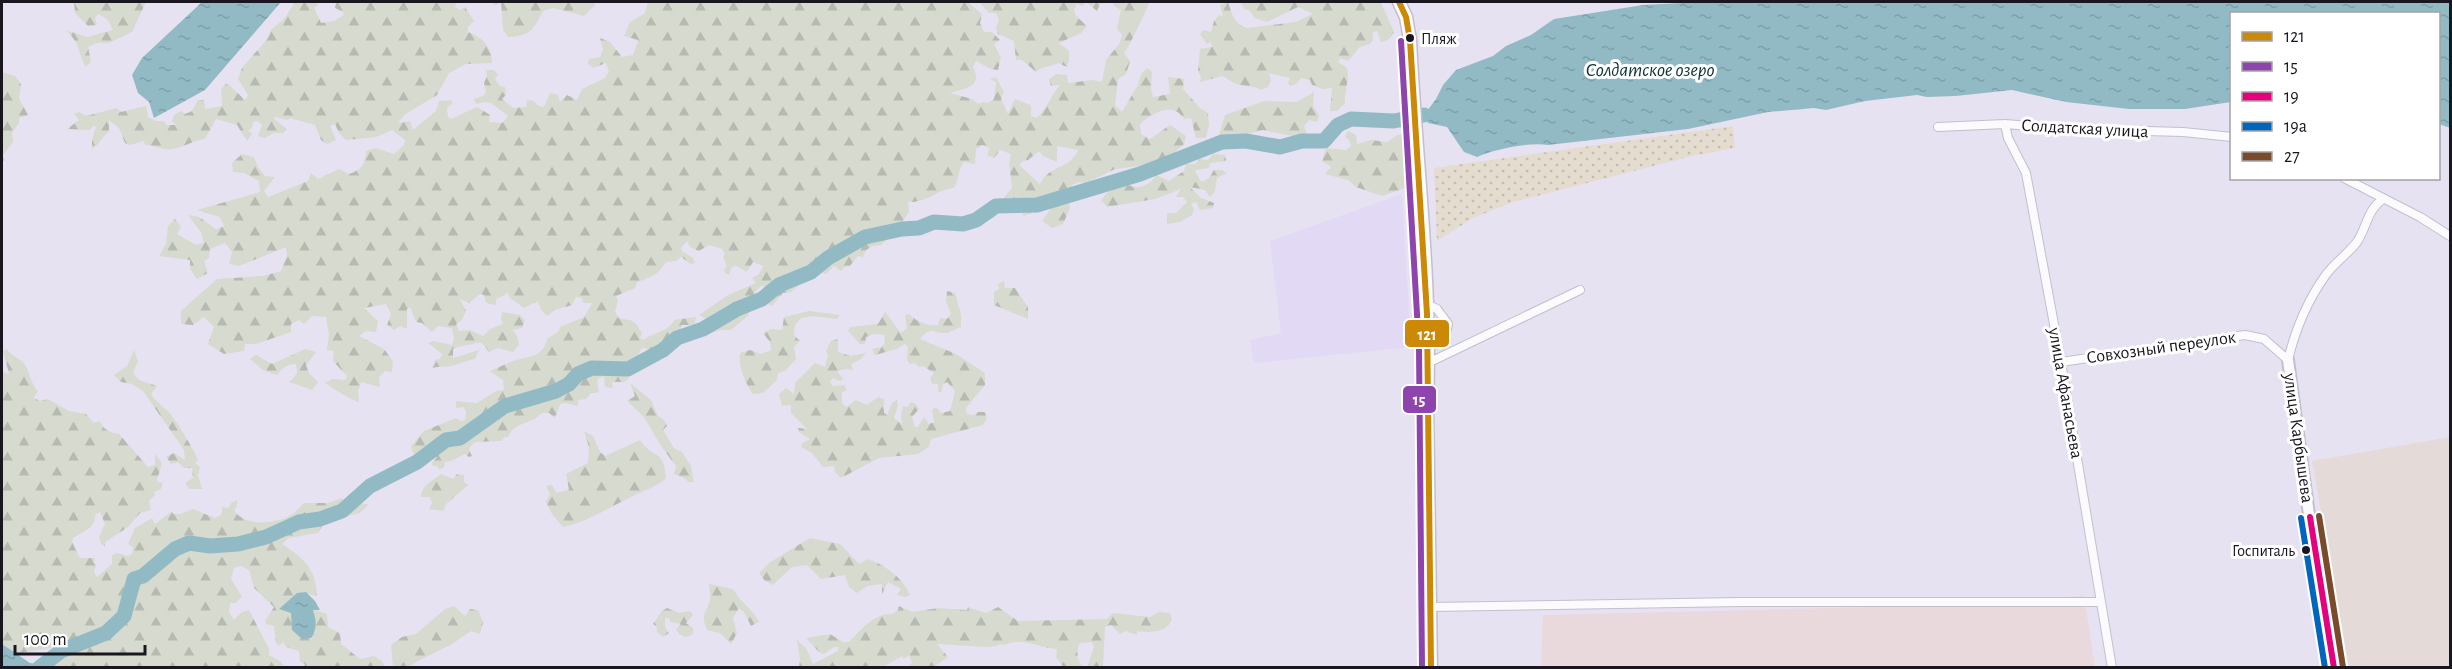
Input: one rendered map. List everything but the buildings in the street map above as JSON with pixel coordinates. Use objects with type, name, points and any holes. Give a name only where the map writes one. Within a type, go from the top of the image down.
[{"type":"main road","points":[[1399,2],[1406,17],[1410,40],[1426,304],[1431,668]]},
{"type":"street","name":"Солдатская улица","points":[[1938,127],[2005,124],[2070,129],[2183,132],[2230,137]]},
{"type":"street","name":"улица Афанасьева","points":[[2005,124],[2008,138],[2026,173],[2061,362],[2112,668]]},
{"type":"street","points":[[2348,180],[2420,217],[2451,236]]},
{"type":"street","name":"улица Карбышева","points":[[2334,668],[2315,559],[2288,360],[2294,338],[2318,288],[2327,274],[2354,246],[2375,205],[2383,199]]},
{"type":"street","points":[[1428,363],[1580,290]]},
{"type":"street","points":[[1426,304],[1437,309],[1448,324],[1447,333],[1441,342],[1428,348]]},
{"type":"street","name":"Совхозный переулок","points":[[2061,362],[2245,335],[2264,339],[2288,360]]},
{"type":"street","points":[[1431,607],[1742,602],[2101,602]]},
{"type":"shaded area","points":[[1402,194],[1411,347],[1254,363],[1250,340],[1281,333],[1270,241]]},
{"type":"shaded area","points":[[2450,437],[2450,667],[2349,667],[2312,461]]},
{"type":"shaded area","points":[[2084,596],[2095,667],[1541,668],[1543,615],[1873,607]]},
{"type":"green space","points":[[74,2],[146,2],[132,32],[109,43],[97,43],[88,47],[91,62],[86,67],[77,44],[66,30],[87,37],[113,30],[107,19],[98,14],[95,18],[97,25],[88,26],[75,13]]},
{"type":"green space","points":[[292,2],[317,2],[318,6],[314,7],[321,23],[334,21],[344,15],[335,8],[336,2],[457,2],[455,7],[460,10],[465,7],[474,21],[468,27],[468,32],[485,43],[492,57],[492,63],[466,64],[449,73],[437,95],[404,115],[398,123],[410,121],[413,130],[436,111],[439,101],[451,100],[453,103],[447,108],[448,117],[451,119],[477,107],[490,115],[489,122],[502,123],[508,116],[491,103],[476,104],[474,99],[483,96],[486,92],[484,83],[487,76],[486,70],[494,70],[498,75],[495,79],[500,86],[505,87],[506,95],[502,99],[513,108],[526,107],[527,100],[544,107],[550,93],[558,95],[560,102],[567,95],[577,100],[582,89],[605,78],[609,72],[606,63],[593,68],[588,64],[589,59],[600,57],[603,49],[600,38],[610,42],[622,57],[633,55],[638,40],[624,36],[630,22],[645,13],[648,2],[968,2],[982,14],[980,23],[984,32],[992,32],[1000,40],[994,44],[1001,58],[998,70],[976,61],[973,67],[976,79],[974,83],[967,88],[950,93],[972,99],[978,104],[988,103],[994,99],[996,82],[990,79],[996,77],[1004,92],[1001,99],[1008,114],[1015,99],[1031,105],[1031,116],[1036,118],[1060,85],[1051,86],[1049,79],[1056,74],[1067,75],[1068,83],[1093,80],[1102,82],[1106,60],[1119,44],[1122,35],[1117,29],[1121,10],[1114,6],[1113,2],[1149,2],[1124,53],[1130,61],[1126,74],[1118,79],[1115,105],[1122,112],[1138,85],[1141,74],[1147,68],[1152,72],[1153,97],[1170,94],[1168,77],[1184,79],[1183,89],[1200,108],[1208,113],[1209,125],[1206,138],[1196,138],[1191,118],[1184,119],[1174,111],[1168,110],[1150,116],[1140,124],[1141,134],[1150,139],[1170,125],[1186,136],[1184,144],[1174,153],[1147,165],[1115,169],[1086,183],[1078,182],[1072,185],[1076,199],[1069,202],[1070,208],[1063,224],[1052,228],[1042,221],[1052,207],[1050,197],[1032,203],[1031,213],[1024,216],[1018,208],[1007,208],[993,203],[1001,201],[1012,188],[1009,163],[1011,154],[1000,150],[994,158],[987,155],[990,148],[982,145],[976,149],[975,164],[964,162],[954,188],[915,202],[908,202],[909,212],[903,221],[901,234],[893,234],[881,245],[866,250],[863,257],[858,256],[849,267],[846,266],[841,271],[834,266],[826,274],[817,271],[791,292],[783,293],[772,306],[765,302],[767,287],[761,286],[750,299],[749,315],[731,330],[711,333],[710,327],[720,317],[716,312],[706,319],[699,315],[728,295],[756,283],[752,278],[759,274],[763,266],[753,262],[747,272],[736,266],[732,267],[729,275],[725,273],[724,269],[727,266],[722,249],[709,245],[699,251],[690,247],[687,241],[681,248],[682,251],[693,258],[695,263],[691,264],[681,257],[676,261],[666,262],[654,275],[637,282],[635,288],[616,296],[618,301],[615,312],[619,318],[635,323],[642,333],[640,338],[644,340],[668,327],[674,320],[696,317],[694,325],[682,325],[678,333],[652,351],[641,349],[628,379],[624,382],[612,382],[613,388],[605,387],[604,376],[597,380],[599,391],[591,393],[586,399],[578,400],[578,406],[560,404],[555,418],[549,413],[542,413],[535,419],[513,429],[508,437],[501,441],[475,442],[469,448],[472,456],[465,454],[445,462],[444,468],[439,469],[432,463],[437,457],[435,453],[418,458],[413,453],[411,446],[424,431],[456,418],[460,421],[465,420],[466,411],[463,407],[456,408],[456,401],[477,403],[496,391],[504,390],[503,380],[490,371],[538,353],[547,339],[558,332],[560,327],[584,317],[592,303],[583,303],[582,298],[576,297],[572,305],[555,310],[547,316],[541,310],[538,301],[524,308],[510,298],[507,292],[496,299],[496,305],[486,303],[484,295],[480,294],[469,303],[460,299],[466,311],[462,320],[456,324],[459,331],[470,330],[483,336],[490,329],[503,324],[502,312],[520,315],[525,320],[522,328],[513,330],[519,345],[513,352],[498,348],[489,352],[480,342],[459,347],[453,349],[453,358],[479,350],[475,359],[451,366],[432,368],[435,360],[440,359],[442,354],[428,343],[433,341],[452,345],[454,339],[452,328],[438,326],[432,332],[422,323],[416,322],[410,307],[407,309],[407,329],[400,326],[394,330],[387,325],[391,314],[386,304],[364,308],[378,321],[376,332],[366,331],[359,336],[384,349],[393,361],[392,372],[385,371],[379,377],[380,387],[361,382],[358,391],[359,402],[325,383],[332,379],[345,380],[347,376],[333,361],[334,351],[327,350],[329,335],[326,317],[312,316],[304,324],[299,320],[291,324],[291,332],[256,344],[245,344],[244,351],[224,354],[208,344],[214,327],[204,317],[193,325],[181,324],[181,311],[217,279],[263,276],[281,271],[287,256],[286,247],[239,266],[229,264],[232,252],[225,243],[210,249],[209,258],[204,261],[208,273],[197,279],[190,269],[190,260],[159,256],[166,244],[168,226],[175,219],[181,227],[177,234],[196,245],[204,243],[201,232],[188,215],[199,217],[216,229],[224,226],[220,217],[197,210],[260,192],[259,181],[244,173],[233,172],[232,163],[242,154],[254,157],[265,176],[275,177],[264,191],[268,197],[308,181],[311,173],[318,179],[339,169],[349,174],[364,163],[366,151],[376,148],[394,154],[404,145],[405,140],[392,130],[376,137],[346,140],[339,133],[335,124],[330,126],[336,140],[327,144],[321,140],[315,125],[290,118],[287,120],[275,117],[274,119],[287,129],[283,133],[273,133],[265,138],[258,136],[262,125],[258,121],[253,122],[252,128],[248,130],[252,134],[247,141],[237,125],[216,119],[205,139],[166,149],[145,145],[144,141],[130,145],[125,143],[119,128],[109,120],[109,131],[92,149],[96,127],[93,126],[90,130],[67,129],[79,120],[74,114],[79,112],[86,116],[117,108],[121,112],[146,106],[148,117],[156,121],[164,121],[167,125],[176,125],[172,121],[174,115],[181,111],[185,114],[192,111],[198,100],[204,100],[205,109],[222,106],[221,89],[227,83],[245,100],[248,95],[238,79],[242,68],[268,38],[271,30],[284,19],[293,5]],"holes":[[[1057,146],[1078,150],[1070,161],[1049,173],[1040,184],[1019,165],[1039,151],[1043,156],[1057,162]]]},
{"type":"green space","points":[[501,2],[595,2],[595,5],[584,16],[553,8],[543,11],[530,31],[508,37],[503,30]]},
{"type":"green space","points":[[979,2],[1086,2],[1082,6],[1077,4],[1074,10],[1076,16],[1087,26],[1081,33],[1059,43],[1069,51],[1067,67],[1058,63],[1041,68],[1036,72],[1022,60],[1016,60],[1014,41],[998,34],[996,28],[999,20],[996,13],[989,13]]},
{"type":"green space","points":[[1086,2],[1101,2],[1097,11]]},
{"type":"green space","points":[[1228,2],[1236,21],[1247,28],[1295,22],[1313,14],[1298,7],[1267,22],[1255,18],[1250,11],[1244,9],[1241,4],[1246,2],[1377,2],[1381,3],[1394,32],[1388,40],[1381,42],[1377,31],[1373,32],[1373,40],[1370,44],[1360,47],[1348,61],[1340,58],[1338,62],[1347,68],[1348,72],[1345,103],[1337,111],[1330,111],[1332,88],[1323,89],[1312,85],[1310,80],[1301,78],[1296,84],[1290,86],[1288,83],[1290,78],[1269,73],[1271,81],[1268,87],[1261,90],[1236,84],[1222,76],[1200,82],[1201,77],[1198,71],[1200,49],[1212,47],[1211,42],[1207,44],[1200,34],[1203,30],[1211,32],[1214,21],[1219,15],[1223,16],[1220,5]]},
{"type":"green space","points":[[2,72],[15,76],[21,84],[19,98],[28,115],[19,118],[19,123],[12,133],[13,142],[3,155],[4,161],[2,161]]},
{"type":"green space","points":[[1314,92],[1313,106],[1319,115],[1317,122],[1309,120],[1304,126],[1307,134],[1297,137],[1263,130],[1240,136],[1219,135],[1225,115],[1264,101],[1297,102]]},
{"type":"green space","points":[[1348,131],[1356,135],[1357,144],[1371,140],[1387,142],[1397,135],[1405,134],[1408,187],[1382,196],[1356,187],[1348,180],[1325,174],[1331,167],[1322,161],[1326,148],[1346,150],[1351,146],[1350,141],[1345,137]]},
{"type":"green space","points":[[1213,154],[1225,155],[1226,161],[1210,163],[1209,168],[1195,170],[1201,182],[1209,178],[1214,170],[1227,173],[1217,178],[1215,191],[1210,197],[1205,190],[1190,187],[1201,198],[1214,203],[1213,208],[1200,210],[1196,202],[1191,204],[1194,209],[1192,215],[1180,222],[1167,224],[1167,213],[1176,213],[1187,202],[1183,197],[1176,197],[1181,189],[1155,199],[1107,207],[1101,200],[1107,193],[1124,183],[1133,187],[1146,185],[1156,175],[1169,181],[1184,171],[1186,164],[1195,164],[1200,159],[1208,160]]},
{"type":"green space","points":[[1004,281],[1005,288],[1015,288],[1028,307],[1028,319],[994,305],[994,292],[999,289],[998,284]]},
{"type":"green space","points":[[947,291],[955,293],[961,315],[961,327],[947,333],[930,331],[920,339],[956,354],[985,373],[985,385],[966,408],[967,414],[985,412],[987,418],[983,425],[931,439],[929,447],[918,454],[879,458],[841,478],[835,472],[834,466],[823,467],[812,453],[801,447],[802,443],[810,439],[799,432],[798,428],[807,429],[791,413],[791,405],[782,406],[779,394],[786,388],[794,394],[795,383],[815,363],[825,367],[828,355],[826,351],[831,341],[838,339],[838,352],[851,356],[866,353],[861,359],[851,364],[853,370],[837,371],[843,379],[840,381],[833,378],[830,382],[833,386],[844,385],[847,390],[842,392],[842,403],[846,407],[856,400],[867,405],[878,397],[884,399],[884,413],[887,415],[892,403],[897,400],[898,405],[894,418],[902,424],[903,406],[907,407],[911,402],[919,409],[912,417],[915,427],[918,427],[924,417],[929,424],[934,422],[932,410],[936,407],[941,413],[950,411],[955,391],[947,382],[943,384],[941,393],[938,391],[938,384],[932,384],[930,378],[934,373],[923,366],[910,364],[907,360],[908,347],[905,344],[897,349],[875,355],[872,349],[882,347],[885,342],[884,335],[874,334],[866,337],[865,344],[860,344],[848,331],[850,327],[878,324],[885,312],[901,333],[907,328],[905,315],[909,314],[922,323],[938,325],[940,318],[947,319],[951,314],[946,301]]},
{"type":"green space","points":[[809,311],[840,315],[837,319],[813,316],[801,318],[795,325],[794,335],[800,341],[794,347],[796,359],[785,371],[778,373],[777,380],[763,393],[753,394],[743,375],[740,353],[750,350],[761,354],[771,350],[770,342],[763,333],[771,329],[782,330],[784,317]]},
{"type":"green space","points":[[7,349],[27,368],[33,385],[38,391],[34,398],[40,401],[48,399],[69,411],[86,414],[94,423],[100,421],[103,427],[119,434],[148,467],[155,465],[155,454],[162,463],[157,480],[160,483],[163,482],[161,489],[154,492],[155,495],[149,501],[151,510],[140,513],[128,527],[105,542],[105,546],[101,544],[99,537],[105,524],[100,512],[95,515],[91,526],[73,538],[72,542],[80,558],[95,558],[94,572],[97,577],[112,564],[112,555],[132,554],[133,548],[128,544],[135,528],[152,518],[155,524],[172,511],[173,514],[180,514],[193,509],[215,518],[222,514],[222,507],[229,508],[231,503],[237,500],[234,510],[239,515],[252,521],[268,522],[289,516],[304,503],[328,503],[342,498],[346,503],[369,504],[360,513],[339,518],[335,510],[326,514],[317,533],[289,538],[282,544],[307,565],[314,578],[317,596],[301,593],[279,609],[292,613],[291,622],[315,633],[313,609],[327,614],[328,627],[340,633],[341,644],[360,659],[374,656],[383,662],[384,667],[304,667],[305,664],[300,662],[299,651],[286,647],[283,642],[279,646],[276,643],[274,626],[266,624],[265,621],[274,607],[254,588],[249,570],[241,566],[234,568],[231,579],[242,597],[235,603],[230,603],[229,612],[234,620],[242,612],[249,610],[269,649],[269,655],[285,667],[42,667],[60,650],[51,648],[15,654],[2,644],[2,372],[9,374],[3,351]]},
{"type":"green space","points":[[305,349],[316,352],[306,365],[309,373],[318,382],[312,390],[290,382],[297,373],[296,364],[285,367],[277,375],[263,370],[250,359],[256,355],[272,364]]},
{"type":"green space","points":[[134,350],[138,361],[133,373],[139,380],[157,386],[151,394],[180,427],[193,450],[198,460],[195,463],[200,467],[198,475],[202,489],[189,489],[185,483],[193,478],[192,468],[184,468],[178,462],[171,464],[166,457],[174,453],[185,460],[184,450],[143,391],[132,384],[121,382],[114,375],[127,366]]},
{"type":"green space","points":[[630,383],[651,400],[658,416],[664,420],[667,426],[663,430],[674,448],[682,452],[691,466],[694,482],[688,482],[674,474],[676,466],[644,417],[627,401],[635,396]]},
{"type":"green space","points":[[584,431],[593,436],[600,452],[605,456],[640,440],[660,457],[666,478],[655,486],[591,517],[563,527],[546,502],[550,494],[546,486],[552,485],[556,493],[569,490],[566,474],[588,463],[589,447]]},
{"type":"green space","points":[[441,474],[453,479],[457,474],[464,475],[464,482],[468,485],[445,505],[444,511],[429,509],[432,503],[430,497],[421,497],[426,486]]},
{"type":"green space","points":[[810,538],[840,544],[859,564],[868,559],[881,565],[898,578],[910,595],[905,597],[897,595],[901,589],[888,582],[882,594],[882,584],[867,586],[857,593],[849,587],[845,575],[821,579],[807,565],[792,567],[773,585],[765,581],[759,573],[769,563]]},
{"type":"green space","points":[[709,584],[733,589],[759,622],[751,626],[744,612],[739,608],[733,618],[737,633],[731,644],[720,633],[707,630],[704,614],[710,600]]},
{"type":"green space","points":[[454,606],[465,616],[470,609],[478,610],[483,622],[480,634],[471,631],[410,667],[393,667],[391,645],[402,637],[416,634],[445,609]]},
{"type":"green space","points":[[899,606],[912,612],[939,608],[967,610],[968,607],[986,613],[998,607],[1018,621],[1107,619],[1113,613],[1150,617],[1159,612],[1170,613],[1172,619],[1167,627],[1152,632],[1137,631],[1137,635],[1126,631],[1120,634],[1111,625],[1105,627],[1103,667],[1087,667],[1094,647],[1092,642],[1080,643],[1078,646],[1079,661],[1082,667],[1063,667],[1056,657],[1057,649],[1018,642],[988,647],[937,644],[948,657],[935,666],[908,667],[912,663],[909,655],[904,659],[902,656],[883,667],[799,667],[797,640],[806,648],[813,664],[838,651],[839,647],[834,647],[824,654],[819,652],[806,638],[830,634],[843,642],[849,642],[871,621],[893,613],[898,610]]},
{"type":"green space","points":[[667,608],[679,613],[690,611],[693,615],[686,623],[693,628],[693,634],[686,637],[679,634],[676,629],[681,624],[670,622],[669,618],[665,618],[665,627],[669,633],[663,637],[657,632],[657,627],[653,624]]},
{"type":"sand","points":[[1733,126],[1735,148],[1692,156],[1513,202],[1473,218],[1437,241],[1434,168]]},
{"type":"water","points":[[202,2],[281,2],[205,90],[154,118],[149,102],[138,93],[132,75],[142,58]]},
{"type":"water","name":"Солдатское озеро","points":[[1701,2],[2450,2],[2450,128],[2440,124],[2440,12],[2230,12],[2230,102],[2185,109],[2129,109],[2066,102],[2012,90],[1956,96],[1917,95],[1865,101],[1826,110],[1814,108],[1768,112],[1688,129],[1548,145],[1522,145],[1477,157],[1464,152],[1447,127],[1428,123],[1424,115],[1443,85],[1456,70],[1493,56],[1506,46],[1531,35],[1554,19],[1643,5]]},
{"type":"water","points":[[306,592],[320,610],[313,610],[316,624],[313,635],[311,638],[302,639],[292,630],[291,613],[279,609],[297,593]]},
{"type":"water","points":[[2,644],[30,663],[43,665],[42,667],[2,667]]},
{"type":"waterway","points":[[39,668],[61,651],[106,633],[124,616],[134,579],[143,576],[175,549],[189,543],[210,546],[238,544],[266,537],[299,522],[320,519],[342,511],[370,486],[417,462],[446,440],[460,438],[505,406],[556,391],[569,384],[578,374],[592,368],[628,369],[663,350],[677,338],[703,329],[737,309],[762,299],[779,285],[811,272],[828,258],[865,237],[902,229],[919,228],[934,222],[963,224],[976,220],[996,206],[1037,205],[1140,174],[1222,142],[1246,141],[1280,147],[1302,141],[1324,141],[1338,125],[1351,119],[1394,121],[1424,115]]},
{"type":"transit line","name":"121","points":[[1399,2],[1406,17],[1410,40],[1427,314],[1431,668]]},
{"type":"transit line","name":"15","points":[[1401,41],[1419,348],[1422,668]]},
{"type":"transit line","name":"27","points":[[2319,516],[2343,667]]},
{"type":"transit line","name":"19","points":[[2310,517],[2334,668]]},
{"type":"transit line","name":"19а","points":[[2301,518],[2325,668]]},
{"type":"place","name":"Пляж","points":[[1410,38]]},
{"type":"place","name":"Госпиталь","points":[[2306,550]]}]
